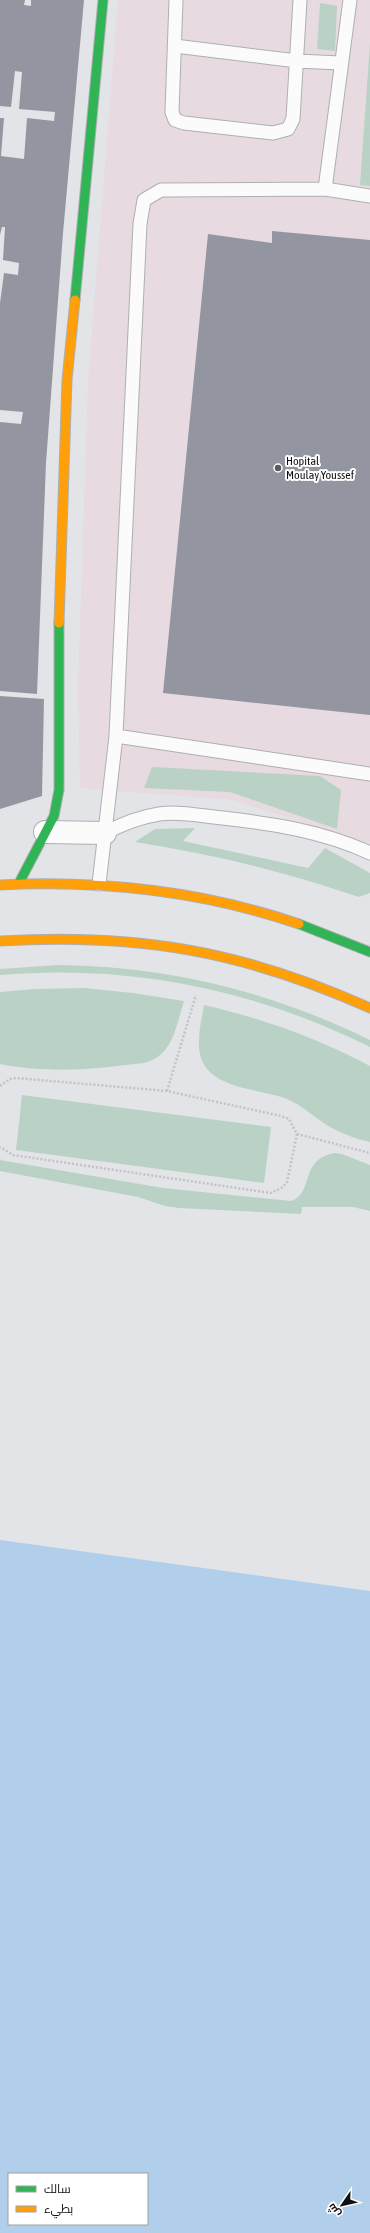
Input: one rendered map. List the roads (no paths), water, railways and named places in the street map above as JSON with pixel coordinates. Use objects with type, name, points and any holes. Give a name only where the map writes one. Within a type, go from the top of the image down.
[{"type":"street","points":[[20,883],[54,816],[59,790],[59,604],[67,380],[103,0]]},
{"type":"street","points":[[45,832],[104,833]]},
{"type":"street","points":[[0,885],[20,883],[99,884],[180,894],[239,906],[298,924],[370,952]]},
{"type":"street","points":[[0,941],[40,937],[87,937],[133,939],[179,946],[269,968],[312,983],[370,1008]]},
{"type":"lane","points":[[176,0],[172,112],[175,120],[184,123],[273,133],[288,129],[293,119],[300,0]]},
{"type":"lane","points":[[325,189],[340,64],[350,0]]},
{"type":"lane","points":[[175,46],[297,61],[340,64]]},
{"type":"lane","points":[[99,884],[116,736],[140,224],[144,200],[161,190],[325,189],[370,196]]},
{"type":"lane","points":[[116,736],[370,774]]},
{"type":"lane","points":[[104,833],[141,818],[180,813],[287,827],[341,841],[370,852]]},
{"type":"water","points":[[0,1540],[370,1591],[370,2233],[0,2233]]},
{"type":"place","name":"Hopital Moulay Youssef","points":[[278,468]]}]
